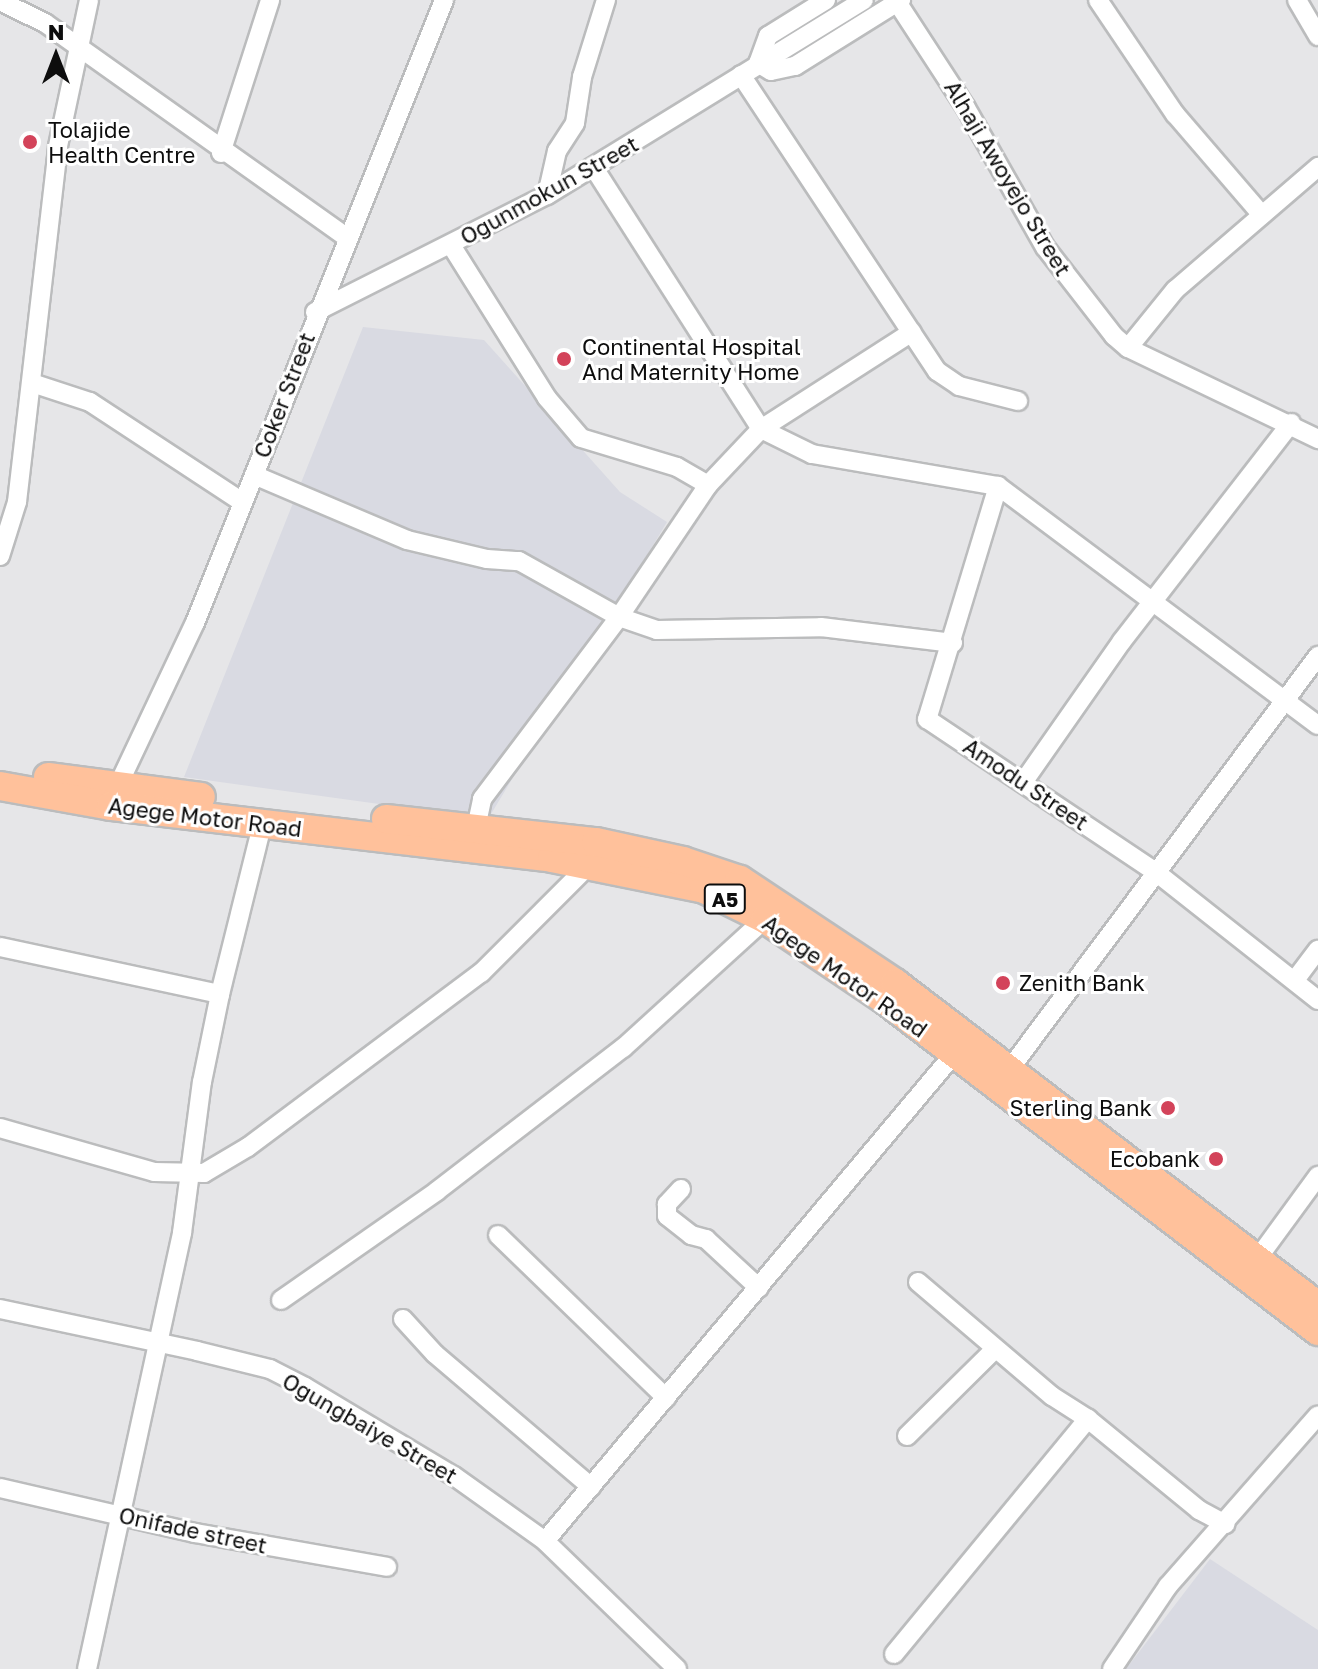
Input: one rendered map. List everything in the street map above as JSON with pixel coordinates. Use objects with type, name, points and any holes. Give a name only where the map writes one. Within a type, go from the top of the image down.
[{"type":"highway","name":"Agege Motor Road","points":[[0,769],[114,796],[262,825],[589,865],[704,889],[765,919],[954,1054],[1318,1331]]},
{"type":"highway","name":"Agege Motor Road","points":[[0,786],[476,828],[596,842],[683,861],[740,880],[832,938],[1318,1306]]},
{"type":"street","points":[[0,556],[8,499],[32,383],[50,197],[66,98],[81,50],[89,0]]},
{"type":"street","points":[[221,153],[270,0]]},
{"type":"street","name":"Coker Street","points":[[114,796],[195,623],[315,312],[444,0]]},
{"type":"street","points":[[547,195],[557,151],[575,123],[586,62],[606,0]]},
{"type":"street","points":[[826,0],[768,36],[766,59],[771,71],[795,66],[899,1]]},
{"type":"street","name":"Ogunmokun Street","points":[[315,312],[547,195],[864,0]]},
{"type":"street","points":[[1098,0],[1175,114],[1262,215]]},
{"type":"street","points":[[1297,0],[1318,36]]},
{"type":"street","points":[[0,1],[45,23],[221,153],[347,238]]},
{"type":"street","name":"Alhaji Awoyejo Street","points":[[899,1],[966,108],[1045,247],[1128,348]]},
{"type":"street","points":[[741,75],[937,371],[959,386],[1018,401]]},
{"type":"street","points":[[594,168],[761,429],[812,454],[998,486],[1151,604],[1318,725]]},
{"type":"street","points":[[1317,169],[1175,290],[1128,348],[1291,423],[1318,439]]},
{"type":"street","points":[[451,245],[547,398],[581,438],[677,467],[708,485]]},
{"type":"street","points":[[476,828],[482,799],[619,617],[708,485],[761,429],[912,332]]},
{"type":"street","points":[[32,383],[90,402],[241,501]]},
{"type":"street","points":[[1024,781],[1151,604],[1291,423]]},
{"type":"street","points":[[254,475],[407,540],[487,559],[519,561],[619,617],[657,630],[821,627],[953,643]]},
{"type":"street","name":"Amodu Street","points":[[998,486],[953,643],[927,719],[1024,781],[1157,873],[1318,1000]]},
{"type":"street","points":[[1009,1070],[1318,656]]},
{"type":"street","points":[[87,1669],[190,1177],[220,994],[262,825]]},
{"type":"street","points":[[0,1128],[190,1177],[248,1147],[481,973],[589,865]]},
{"type":"street","points":[[281,1300],[437,1191],[623,1048],[765,919]]},
{"type":"street","points":[[0,947],[220,994]]},
{"type":"street","points":[[1295,980],[1318,950]]},
{"type":"street","points":[[545,1541],[954,1054]]},
{"type":"street","points":[[1258,1258],[1318,1176]]},
{"type":"street","points":[[681,1189],[667,1204],[667,1216],[691,1235],[706,1239],[759,1288]]},
{"type":"street","points":[[498,1235],[666,1398]]},
{"type":"street","points":[[918,1282],[995,1349],[1088,1419],[1199,1510],[1225,1524]]},
{"type":"street","name":"Ogungbaiye Street","points":[[0,1309],[270,1369],[454,1476],[545,1541],[677,1669]]},
{"type":"street","points":[[403,1319],[435,1354],[591,1487]]},
{"type":"street","points":[[907,1436],[995,1349]]},
{"type":"street","points":[[1112,1669],[1168,1586],[1318,1415]]},
{"type":"street","points":[[894,1654],[1088,1419]]},
{"type":"street","name":"Onifade street","points":[[0,1488],[121,1516],[387,1567]]},
{"type":"shaded area","points":[[363,327],[484,340],[620,492],[667,522],[488,819],[184,777]]},
{"type":"shaded area","points":[[1210,1559],[1318,1630],[1318,1669],[1126,1669]]},
{"type":"place","name":"Tolajide Health Centre","points":[[30,142]]},
{"type":"place","name":"Continental Hospital And Maternity Home","points":[[564,359]]},
{"type":"place","name":"Zenith Bank","points":[[1003,983]]},
{"type":"place","name":"Sterling Bank","points":[[1168,1108]]},
{"type":"place","name":"Ecobank","points":[[1216,1159]]}]
